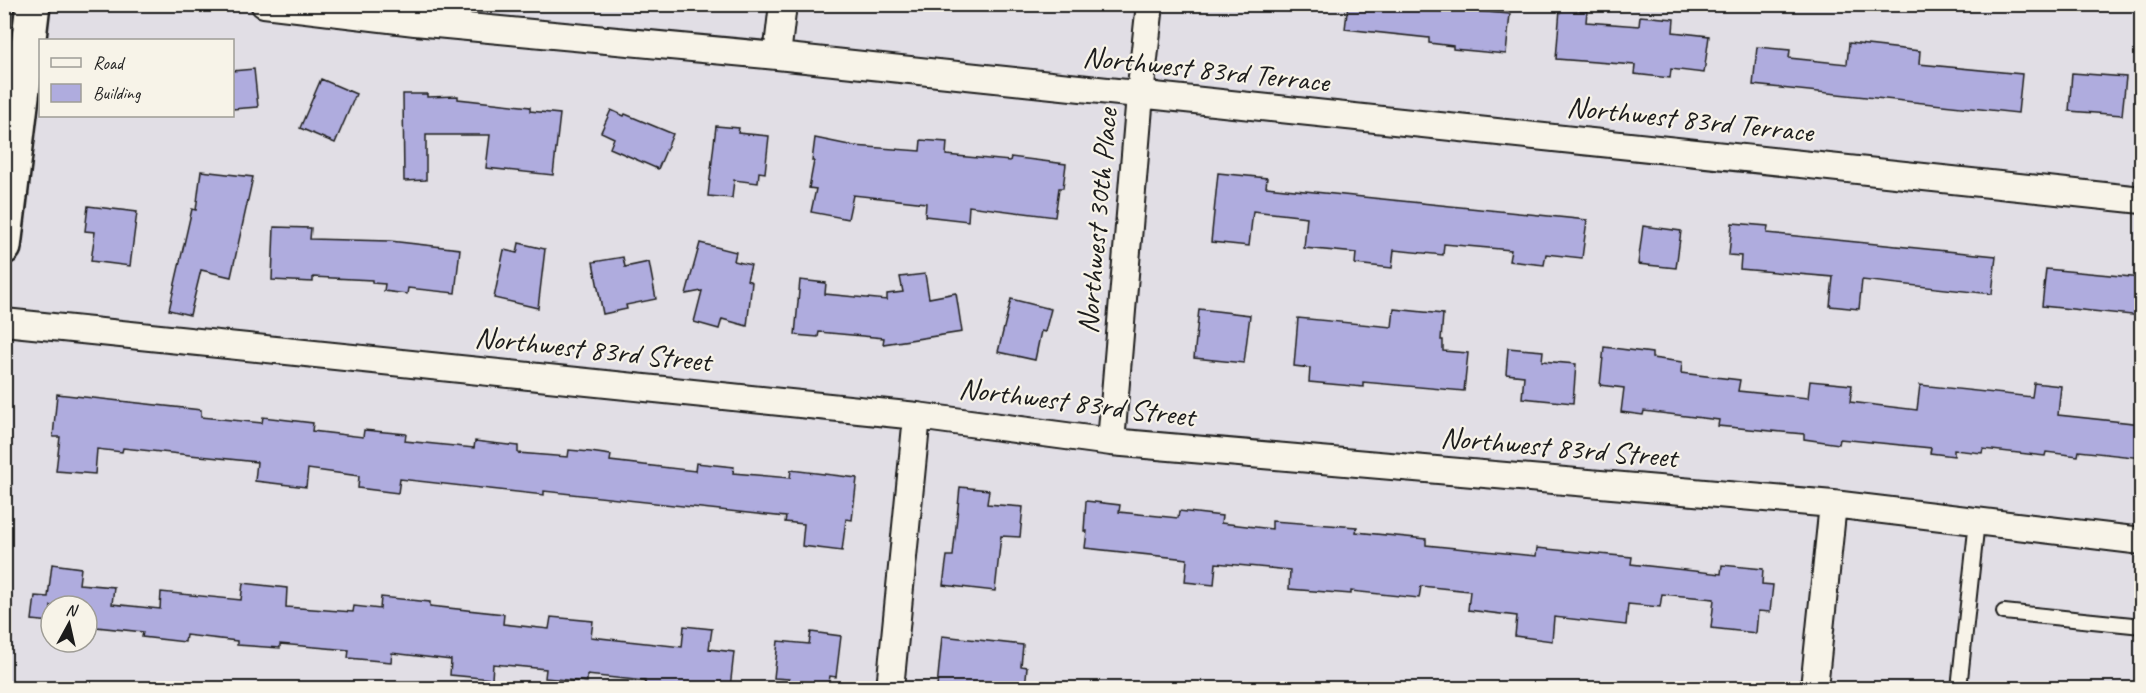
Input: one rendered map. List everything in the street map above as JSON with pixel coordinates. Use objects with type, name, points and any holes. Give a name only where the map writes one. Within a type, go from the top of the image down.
[{"type":"main road","points":[[4,247],[33,4]]},
{"type":"street","name":"Northwest 83rd Terrace","points":[[264,4],[416,13],[777,56],[2142,200]]},
{"type":"street","points":[[777,56],[783,4]]},
{"type":"street","name":"Northwest 30th Place","points":[[1111,442],[1140,95],[1150,4]]},
{"type":"street","name":"Northwest 83rd Street","points":[[4,322],[917,416],[1111,442],[1833,504],[2142,541]]},
{"type":"street","points":[[890,688],[917,416]]},
{"type":"street","points":[[1814,688],[1833,504]]},
{"type":"lane","points":[[1959,688],[1977,521]]},
{"type":"lane","points":[[2004,612],[2142,626]]},
{"type":"building","points":[[1348,4],[1476,4],[1475,11],[1510,14],[1506,54],[1453,49],[1453,46],[1429,43],[1429,38],[1345,29]]},
{"type":"building","points":[[1560,9],[1587,11],[1586,22],[1639,26],[1640,16],[1674,19],[1673,32],[1709,36],[1704,73],[1671,69],[1670,78],[1634,74],[1635,65],[1556,59]]},
{"type":"building","points":[[1849,43],[1920,51],[1919,64],[2022,74],[2018,113],[1753,85],[1757,47],[1790,50],[1789,58],[1847,64]]},
{"type":"building","points":[[254,69],[258,107],[234,109],[234,71]]},
{"type":"building","points":[[2072,73],[2126,77],[2122,115],[2069,111]]},
{"type":"building","points":[[321,79],[356,94],[335,143],[300,128]]},
{"type":"building","points":[[403,94],[427,94],[427,97],[458,96],[458,99],[530,107],[530,111],[560,114],[553,175],[486,168],[490,135],[426,135],[426,180],[404,181]]},
{"type":"building","points":[[611,110],[673,134],[658,169],[610,148],[614,138],[601,132]]},
{"type":"building","points":[[716,126],[739,128],[738,133],[769,136],[765,173],[759,172],[758,183],[734,180],[732,198],[708,196]]},
{"type":"building","points":[[815,138],[854,146],[920,151],[921,140],[947,142],[946,155],[1010,161],[1011,157],[1066,164],[1063,188],[1059,188],[1055,217],[969,206],[968,221],[925,216],[926,203],[853,195],[848,219],[811,212],[816,189],[809,188]]},
{"type":"building","points":[[201,171],[253,177],[231,277],[201,270],[190,315],[169,310],[192,209],[196,210]]},
{"type":"building","points":[[1218,173],[1267,178],[1266,187],[1587,220],[1582,258],[1546,254],[1544,265],[1509,261],[1511,250],[1444,244],[1443,255],[1394,250],[1392,268],[1355,264],[1356,253],[1304,248],[1307,217],[1253,211],[1249,246],[1211,242]]},
{"type":"building","points":[[88,206],[137,212],[130,266],[91,261],[95,232],[85,231]]},
{"type":"building","points":[[1732,223],[1768,226],[1767,233],[1996,256],[1992,294],[1862,280],[1859,309],[1830,306],[1833,277],[1740,269],[1741,256],[1729,255]]},
{"type":"building","points":[[1643,226],[1681,231],[1676,268],[1638,264]]},
{"type":"building","points":[[274,227],[311,228],[310,239],[390,241],[460,249],[455,293],[408,288],[407,294],[384,291],[385,284],[372,283],[372,280],[313,277],[313,282],[272,280]]},
{"type":"building","points":[[519,243],[545,249],[538,308],[494,298],[504,250],[517,253]]},
{"type":"building","points":[[700,243],[736,252],[734,261],[751,265],[747,280],[752,282],[747,326],[722,319],[719,329],[694,322],[702,291],[686,294]]},
{"type":"building","points":[[623,257],[625,267],[649,262],[656,299],[626,305],[627,309],[603,314],[593,262]]},
{"type":"building","points":[[2046,269],[2142,278],[2142,316],[2042,306]]},
{"type":"building","points":[[925,274],[929,298],[956,293],[962,332],[883,344],[884,338],[819,332],[818,337],[795,335],[800,280],[826,283],[825,294],[887,300],[887,294],[903,292],[900,277]]},
{"type":"building","points":[[1011,299],[1051,309],[1045,332],[1041,331],[1035,360],[998,352]]},
{"type":"building","points":[[1199,309],[1250,315],[1244,363],[1194,358]]},
{"type":"building","points":[[1394,309],[1443,314],[1441,340],[1443,340],[1443,351],[1468,353],[1464,391],[1363,382],[1363,387],[1309,382],[1310,368],[1294,366],[1298,318],[1392,327]]},
{"type":"building","points":[[1604,347],[1652,353],[1652,358],[1682,362],[1681,373],[1740,380],[1738,391],[1808,398],[1810,381],[1852,385],[1850,402],[1917,410],[1920,385],[2032,397],[2034,383],[2061,386],[2058,415],[2142,424],[2142,458],[2079,451],[2078,456],[2046,452],[2045,456],[1983,449],[1982,453],[1954,450],[1954,456],[1930,453],[1931,448],[1840,439],[1839,444],[1804,439],[1804,434],[1718,426],[1719,420],[1644,411],[1643,415],[1621,412],[1624,388],[1600,385]]},
{"type":"building","points":[[1508,348],[1543,351],[1542,361],[1576,364],[1573,403],[1522,398],[1524,376],[1506,374]]},
{"type":"building","points":[[57,394],[201,410],[201,417],[262,423],[263,417],[313,423],[312,431],[363,437],[364,430],[406,434],[405,441],[474,448],[475,441],[518,446],[518,453],[568,457],[569,450],[590,452],[611,455],[610,461],[695,471],[696,463],[734,467],[733,473],[790,478],[791,470],[857,478],[852,520],[846,519],[842,551],[802,546],[804,524],[785,522],[786,517],[544,491],[544,495],[400,479],[398,493],[358,488],[359,476],[308,469],[306,487],[255,481],[257,462],[123,448],[122,452],[97,449],[95,474],[56,471],[60,437],[53,437]]},
{"type":"building","points":[[960,487],[989,490],[987,504],[1023,507],[1020,537],[1001,536],[995,591],[943,585],[947,556],[953,556]]},
{"type":"building","points":[[1086,501],[1120,505],[1119,512],[1178,518],[1179,511],[1222,516],[1221,523],[1272,529],[1272,521],[1357,527],[1356,532],[1426,539],[1426,545],[1475,550],[1536,556],[1537,548],[1632,557],[1631,564],[1721,574],[1722,565],[1763,569],[1762,584],[1773,585],[1770,612],[1758,611],[1756,633],[1711,628],[1714,599],[1662,594],[1660,607],[1628,604],[1626,625],[1554,617],[1552,641],[1515,636],[1517,616],[1468,610],[1470,591],[1421,586],[1419,598],[1351,591],[1351,594],[1289,589],[1290,570],[1216,563],[1214,585],[1185,582],[1187,559],[1085,548]]},
{"type":"building","points":[[52,564],[81,568],[79,584],[114,587],[112,604],[160,609],[161,592],[241,600],[243,583],[287,588],[286,607],[353,612],[354,606],[380,609],[381,597],[430,602],[430,606],[504,614],[503,624],[549,629],[551,617],[593,621],[591,637],[682,647],[684,626],[712,629],[709,649],[734,652],[730,688],[645,688],[645,681],[587,675],[587,682],[545,678],[546,669],[493,664],[492,679],[450,675],[451,660],[392,653],[391,662],[348,658],[349,650],[280,644],[280,648],[237,645],[237,641],[186,635],[185,642],[142,637],[143,632],[99,627],[99,594],[48,594]]},
{"type":"building","points":[[35,596],[39,596],[39,621],[32,620]]},
{"type":"building","points":[[811,632],[841,636],[836,677],[830,676],[828,688],[788,688],[789,679],[774,678],[778,641],[809,644]]},
{"type":"building","points":[[942,636],[1023,645],[1021,666],[1027,667],[1025,688],[937,687]]}]
